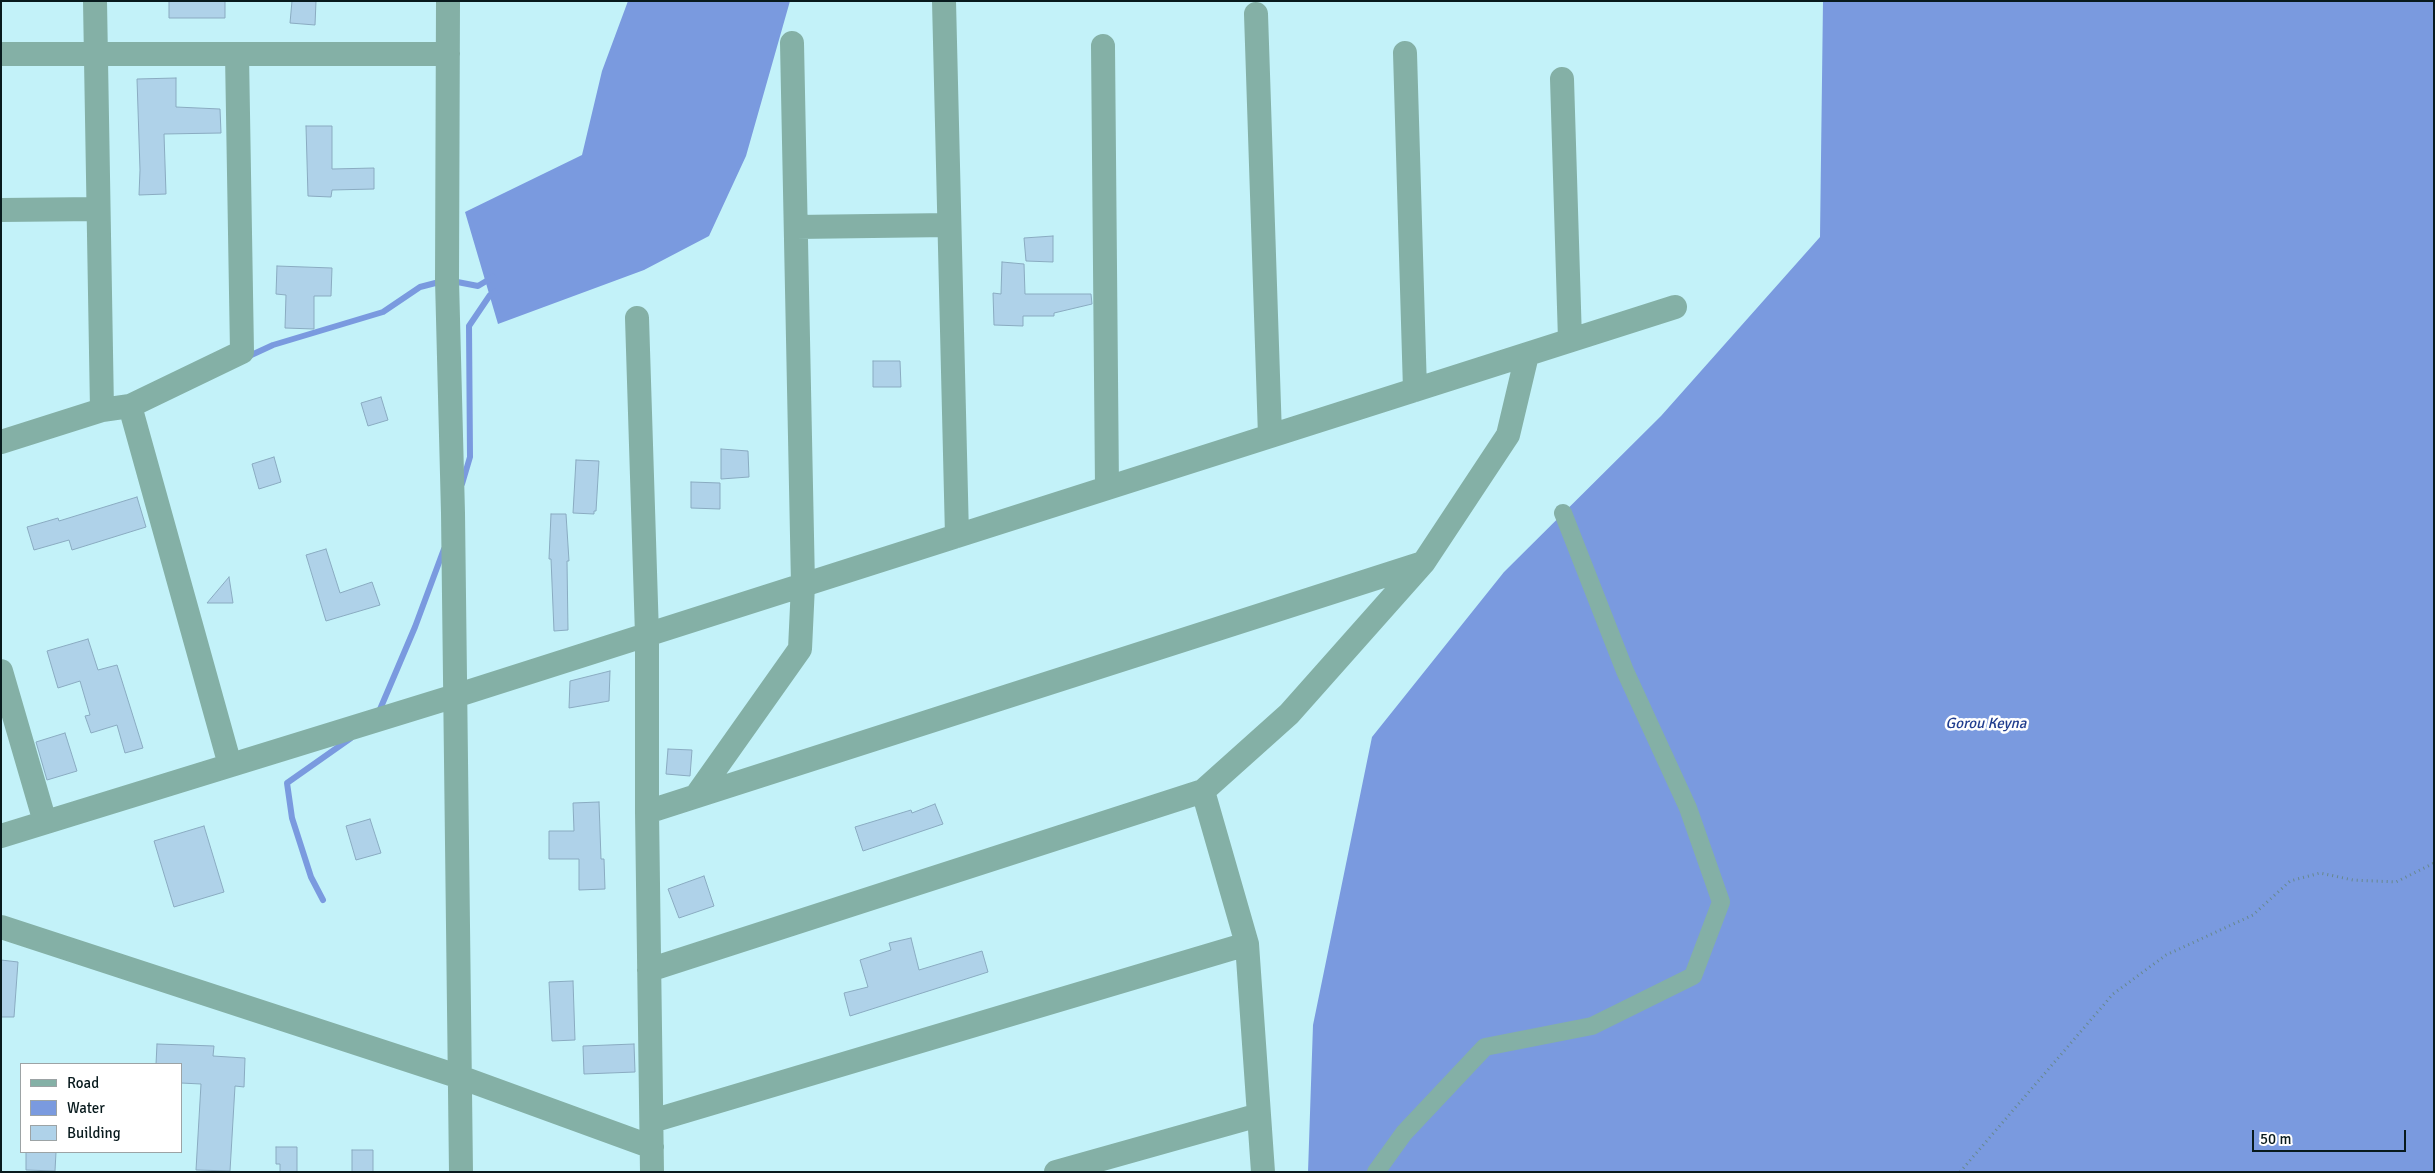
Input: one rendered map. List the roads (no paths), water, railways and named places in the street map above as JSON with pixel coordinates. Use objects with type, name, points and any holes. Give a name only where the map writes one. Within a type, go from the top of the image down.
[{"type":"street","points":[[94,1],[102,410]]},
{"type":"street","points":[[448,1],[447,280],[454,513],[461,1172]]},
{"type":"street","points":[[944,1],[957,536]]},
{"type":"street","points":[[1256,14],[1270,436]]},
{"type":"street","points":[[696,796],[800,649],[803,585],[792,44]]},
{"type":"street","points":[[1103,46],[1107,488]]},
{"type":"street","points":[[1405,53],[1415,390]]},
{"type":"street","points":[[1,54],[448,54]]},
{"type":"street","points":[[1,442],[102,410],[130,406],[242,352],[237,54]]},
{"type":"street","points":[[1562,79],[1570,340]]},
{"type":"street","points":[[1,210],[98,209]]},
{"type":"street","points":[[796,226],[949,224]]},
{"type":"street","points":[[1,836],[455,696],[1675,307]]},
{"type":"street","points":[[637,318],[647,635],[647,812],[652,1172]]},
{"type":"street","points":[[649,970],[1203,791],[1289,714],[1424,562],[1508,435],[1526,355]]},
{"type":"street","points":[[130,406],[230,765]]},
{"type":"street","points":[[1376,1172],[1404,1133],[1485,1047],[1592,1026],[1694,976],[1721,902],[1688,808],[1625,671],[1563,513]]},
{"type":"street","points":[[647,812],[1424,562]]},
{"type":"street","points":[[1,671],[45,822]]},
{"type":"street","points":[[1203,791],[1247,944],[1263,1172]]},
{"type":"street","points":[[1,927],[460,1077],[652,1147]]},
{"type":"street","points":[[652,1121],[1247,944]]},
{"type":"street","points":[[1056,1172],[1259,1115]]},
{"type":"water","points":[[628,1],[790,1],[746,156],[709,236],[644,270],[498,324],[465,212],[582,155],[602,71]]},
{"type":"water","name":"Gorou Keyna","points":[[1823,1],[2434,1],[2434,1172],[1308,1172],[1313,1025],[1372,737],[1504,572],[1661,416],[1820,237]]},
{"type":"waterway","points":[[247,357],[273,345],[383,312],[420,287],[447,280],[478,286],[493,277]]},
{"type":"waterway","points":[[462,484],[470,457],[469,326],[490,295],[495,292]]},
{"type":"waterway","points":[[378,714],[415,627],[444,549]]},
{"type":"waterway","points":[[323,900],[311,877],[292,818],[287,783],[351,738]]}]
